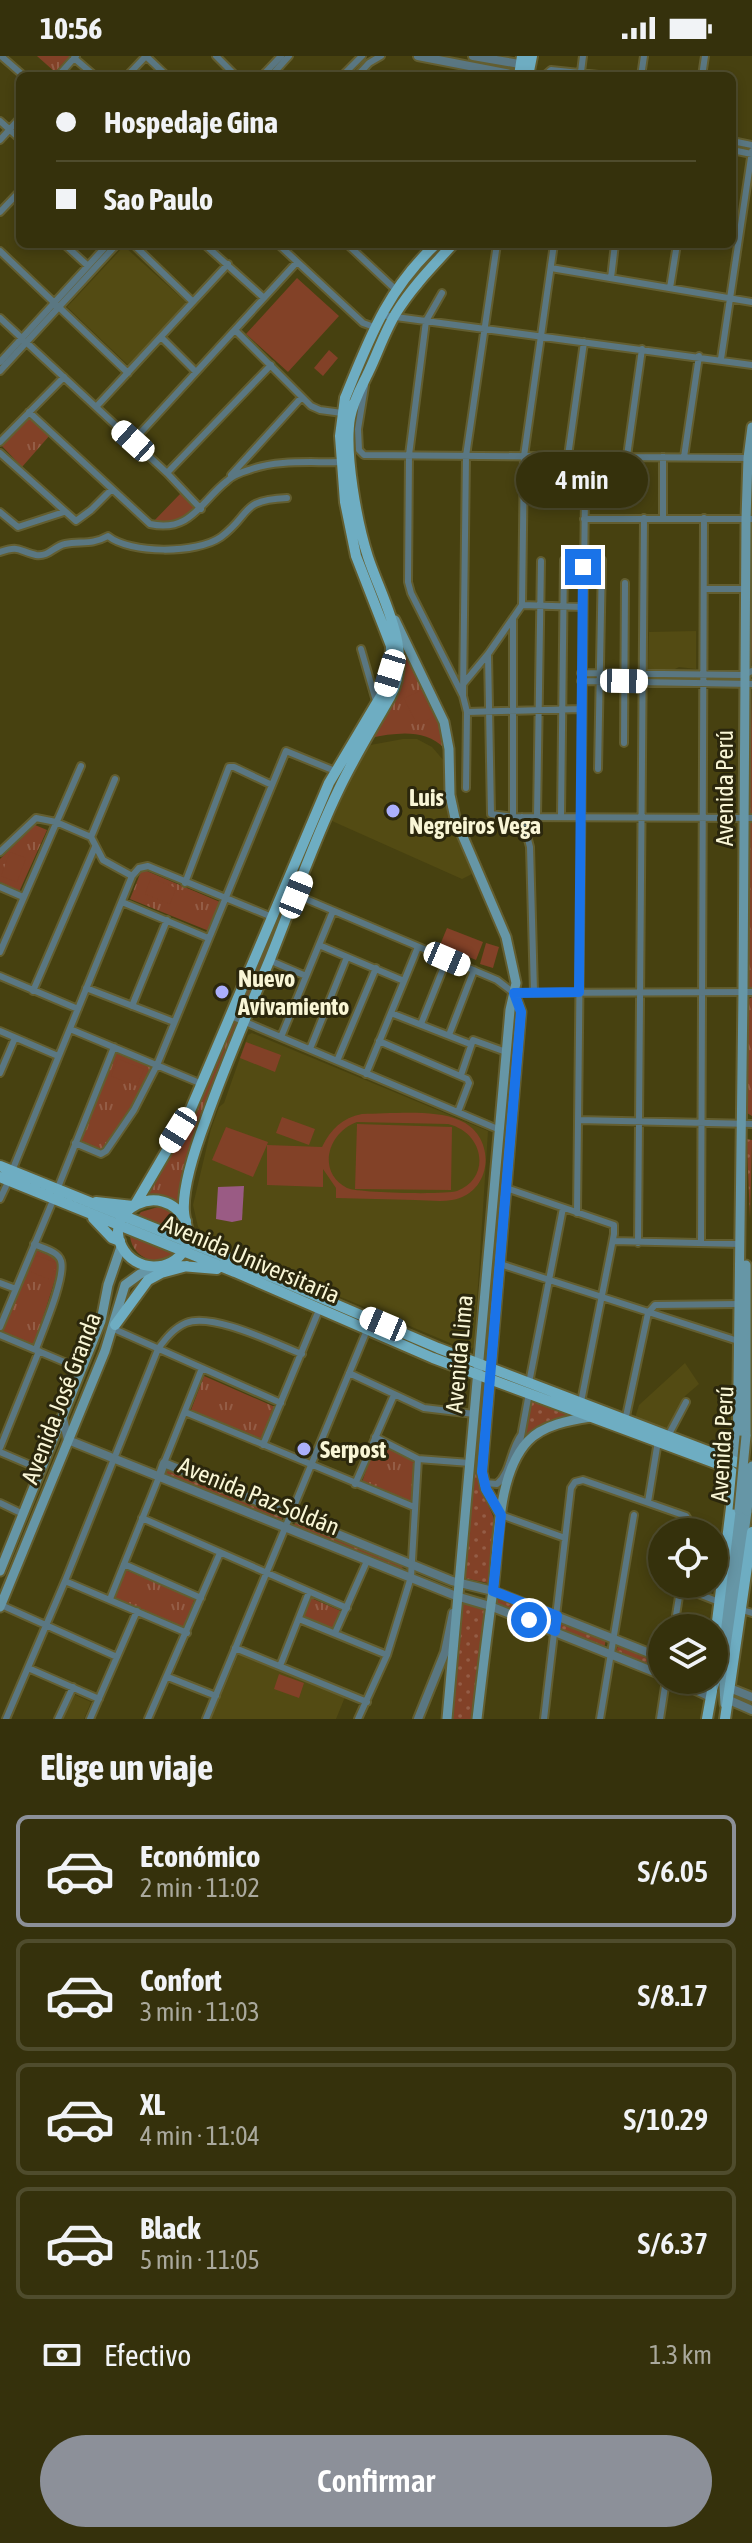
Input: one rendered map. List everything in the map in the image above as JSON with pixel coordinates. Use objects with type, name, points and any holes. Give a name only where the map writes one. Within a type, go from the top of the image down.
[{"type":"main road","points":[[121,1244],[122,1221],[189,1113],[335,771],[377,705],[390,673],[391,646],[356,556],[345,502],[342,413],[345,398],[374,328],[395,289],[432,248]]},
{"type":"main road","points":[[163,1266],[186,1247],[185,1201],[205,1120],[244,1021],[338,790],[392,693],[398,674],[398,645],[388,606],[367,554],[356,504],[350,455],[350,419],[355,401],[395,315],[419,281],[449,248]]},
{"type":"main road","name":"Avenida Perú","points":[[737,1462],[742,1149],[747,1124],[748,678],[745,589],[748,458],[752,427]]},
{"type":"main road","name":"Avenida Lima","points":[[388,606],[444,722],[455,818],[506,937],[516,983],[506,1052],[447,1719]]},
{"type":"main road","name":"Avenida Lima","points":[[501,1515],[482,1472],[521,1012],[514,993]]},
{"type":"main road","name":"Avenida Perú","points":[[728,1687],[746,1436],[746,1219],[742,1149]]},
{"type":"main road","name":"Avenida Universitaria","points":[[0,1166],[7,1176],[186,1247],[367,1330],[529,1388],[594,1416],[752,1467]]},
{"type":"main road","points":[[88,1208],[151,1200],[164,1202],[177,1209],[187,1225],[218,1254]]},
{"type":"main road","points":[[88,1208],[137,1262],[235,1272]]},
{"type":"main road","name":"Avenida José Granda","points":[[0,1571],[83,1370],[101,1321],[121,1244]]},
{"type":"main road","name":"Avenida Universitaria","points":[[186,1247],[218,1254],[477,1369]]},
{"type":"main road","name":"Avenida José Granda","points":[[0,1606],[114,1327],[125,1285],[140,1274],[163,1266]]},
{"type":"main road","points":[[114,1327],[148,1280],[187,1266]]},
{"type":"main road","name":"Avenida Universitaria","points":[[529,1388],[581,1402],[726,1467],[752,1483]]},
{"type":"main road","points":[[477,1719],[501,1515],[517,1456],[531,1437],[549,1427],[594,1416]]},
{"type":"main road","name":"Avenida Perú","points":[[727,1614],[752,1467]]},
{"type":"main road","name":"Avenida Perú","points":[[718,1614],[735,1475]]},
{"type":"main road","name":"Avenida Perú","points":[[728,1687],[747,1612],[752,1532]]},
{"type":"main road","name":"Avenida Perú","points":[[707,1719],[710,1694]]},
{"type":"street","points":[[1,56],[19,72]]},
{"type":"street","points":[[131,72],[146,56],[163,72]]},
{"type":"street","points":[[216,56],[232,72]]},
{"type":"street","points":[[266,72],[281,56]]},
{"type":"street","points":[[275,72],[289,56]]},
{"type":"street","points":[[346,72],[362,56]]},
{"type":"street","points":[[361,72],[381,56]]},
{"type":"street","points":[[418,56],[524,68]]},
{"type":"street","points":[[473,56],[524,68]]},
{"type":"street","points":[[62,72],[75,57],[91,72]]},
{"type":"street","points":[[0,121],[16,135]]},
{"type":"street","points":[[0,140],[16,122]]},
{"type":"street","points":[[721,359],[752,153]]},
{"type":"street","points":[[0,212],[16,195]]},
{"type":"street","points":[[13,198],[16,201]]},
{"type":"street","points":[[68,248],[88,266]]},
{"type":"street","points":[[0,371],[104,248]]},
{"type":"street","points":[[57,304],[113,248]]},
{"type":"street","points":[[137,248],[193,302]]},
{"type":"street","points":[[209,248],[264,298]]},
{"type":"street","points":[[282,248],[363,323],[374,328],[389,328]]},
{"type":"street","points":[[351,248],[395,289]]},
{"type":"street","points":[[422,248],[427,252]]},
{"type":"street","points":[[463,696],[466,456],[496,248]]},
{"type":"street","points":[[464,683],[522,605],[524,456],[554,248]]},
{"type":"street","points":[[611,278],[615,248]]},
{"type":"street","points":[[670,288],[676,248]]},
{"type":"street","points":[[0,251],[128,373]]},
{"type":"street","points":[[133,441],[297,262]]},
{"type":"street","points":[[96,407],[228,264]]},
{"type":"street","points":[[551,268],[752,302]]},
{"type":"street","points":[[442,293],[426,321],[409,455],[409,588],[463,696],[467,712],[466,788]]},
{"type":"street","points":[[381,315],[752,365]]},
{"type":"street","points":[[0,318],[167,473],[201,509]]},
{"type":"street","points":[[235,330],[301,398],[320,410],[342,413]]},
{"type":"street","points":[[161,337],[196,372]]},
{"type":"street","points":[[0,362],[25,340]]},
{"type":"street","points":[[568,456],[584,342]]},
{"type":"street","points":[[627,456],[642,349]]},
{"type":"street","points":[[684,457],[699,356]]},
{"type":"street","points":[[167,473],[271,365]]},
{"type":"street","points":[[367,375],[358,429],[360,453],[748,458]]},
{"type":"street","points":[[0,442],[64,377]]},
{"type":"street","points":[[29,412],[150,524],[160,526],[188,519],[201,509],[301,398]]},
{"type":"street","points":[[0,453],[76,521],[112,489]]},
{"type":"street","points":[[663,457],[663,518]]},
{"type":"street","points":[[227,480],[267,465],[342,462]]},
{"type":"street","points":[[577,1213],[585,491]]},
{"type":"street","points":[[0,552],[18,547],[37,555],[49,553],[63,544],[88,544],[108,536],[119,545],[145,549],[199,547],[222,536],[251,505],[266,499],[287,498]]},
{"type":"street","points":[[0,512],[16,527],[64,512]]},
{"type":"street","points":[[638,1243],[644,518]]},
{"type":"street","points":[[701,1243],[704,518]]},
{"type":"street","points":[[584,519],[749,519]]},
{"type":"street","points":[[561,816],[564,560]]},
{"type":"street","points":[[598,769],[602,560]]},
{"type":"street","points":[[537,817],[541,561]]},
{"type":"street","points":[[624,743],[625,583]]},
{"type":"street","points":[[704,589],[745,589]]},
{"type":"street","points":[[522,605],[582,607]]},
{"type":"street","points":[[513,618],[517,817],[530,847],[534,992]]},
{"type":"street","points":[[361,649],[377,705]]},
{"type":"street","points":[[488,654],[491,814],[517,817],[748,818]]},
{"type":"street","points":[[371,686],[390,673]]},
{"type":"street","points":[[581,677],[748,678]]},
{"type":"street","points":[[467,712],[581,709]]},
{"type":"street","points":[[75,1143],[101,1154],[134,1110],[157,1065],[286,751],[335,771]]},
{"type":"street","points":[[0,952],[81,766]]},
{"type":"street","points":[[185,883],[229,767],[272,785]]},
{"type":"street","points":[[115,779],[91,837],[103,860],[112,868],[132,876]]},
{"type":"street","points":[[0,852],[36,818],[56,822],[91,837]]},
{"type":"street","points":[[33,991],[95,847]]},
{"type":"street","points":[[0,1199],[132,876],[139,868],[148,866],[272,917]]},
{"type":"street","points":[[0,887],[23,897]]},
{"type":"street","points":[[283,890],[418,947],[432,950],[497,980],[514,993],[748,992]]},
{"type":"street","points":[[122,902],[208,938]]},
{"type":"street","points":[[281,1037],[333,911]]},
{"type":"street","points":[[132,1006],[167,920]]},
{"type":"street","points":[[319,945],[404,981]]},
{"type":"street","points":[[366,1074],[418,947]]},
{"type":"street","points":[[310,1049],[347,957]]},
{"type":"street","points":[[421,1024],[447,959]]},
{"type":"street","points":[[269,960],[306,976]]},
{"type":"street","points":[[337,1061],[376,968]]},
{"type":"street","points":[[449,1035],[474,970]]},
{"type":"street","points":[[0,976],[78,1009]]},
{"type":"street","points":[[86,988],[174,1022]]},
{"type":"street","points":[[391,1013],[470,1044]]},
{"type":"street","points":[[230,1016],[500,1130]]},
{"type":"street","points":[[70,1029],[202,1084]]},
{"type":"street","points":[[0,1031],[58,1056]]},
{"type":"street","points":[[0,1073],[15,1038]]},
{"type":"street","points":[[461,1075],[474,1039],[506,1052]]},
{"type":"street","points":[[379,1041],[461,1075],[469,1083],[458,1112]]},
{"type":"street","points":[[0,1327],[114,1047]]},
{"type":"street","points":[[578,1120],[747,1124]]},
{"type":"street","points":[[506,1188],[612,1223],[615,1229],[581,1402]]},
{"type":"street","points":[[517,1456],[563,1208]]},
{"type":"street","points":[[613,1241],[741,1244]]},
{"type":"street","points":[[34,1244],[56,1254],[62,1261],[51,1308],[0,1450],[42,1470]]},
{"type":"street","points":[[500,1264],[738,1341]]},
{"type":"street","points":[[0,1283],[16,1289]]},
{"type":"street","points":[[625,1421],[648,1313],[658,1303],[739,1304]]},
{"type":"street","points":[[263,1445],[319,1310]]},
{"type":"street","points":[[6,1719],[158,1349],[176,1328],[196,1320],[219,1324],[302,1354]]},
{"type":"street","points":[[114,1327],[281,1403]]},
{"type":"street","points":[[206,1719],[367,1330]]},
{"type":"street","points":[[0,1335],[83,1370]]},
{"type":"street","points":[[110,1599],[202,1368]]},
{"type":"street","points":[[349,1373],[424,1408],[474,1414]]},
{"type":"street","points":[[355,1484],[394,1395]]},
{"type":"street","points":[[648,1502],[663,1439],[686,1402]]},
{"type":"street","points":[[185,1412],[414,1507]]},
{"type":"street","points":[[63,1419],[68,1440]]},
{"type":"street","points":[[485,1483],[492,1485],[503,1478],[514,1445],[521,1435]]},
{"type":"street","points":[[375,1437],[418,1459],[470,1463]]},
{"type":"street","name":"Avenida Paz Soldán","points":[[68,1440],[367,1561],[648,1669]]},
{"type":"street","points":[[368,1719],[359,1717],[387,1655],[411,1577],[418,1459]]},
{"type":"street","name":"Avenida Paz Soldán","points":[[164,1463],[458,1583],[493,1591],[648,1653]]},
{"type":"street","points":[[544,1719],[571,1488],[575,1482],[583,1480],[687,1518]]},
{"type":"street","points":[[0,1503],[23,1514]]},
{"type":"street","points":[[501,1515],[565,1538]]},
{"type":"street","points":[[600,1719],[634,1515]]},
{"type":"street","points":[[142,1518],[347,1608]]},
{"type":"street","points":[[148,1719],[220,1553]]},
{"type":"street","points":[[335,1633],[367,1561]]},
{"type":"street","points":[[124,1564],[201,1598]]},
{"type":"street","points":[[65,1581],[187,1633]]},
{"type":"street","points":[[280,1666],[309,1592]]},
{"type":"street","points":[[419,1719],[445,1652],[456,1596]]},
{"type":"street","points":[[710,1598],[719,1602]]},
{"type":"street","points":[[0,1606],[117,1657]]},
{"type":"street","points":[[90,1719],[137,1611]]},
{"type":"street","points":[[299,1619],[387,1655]]},
{"type":"street","points":[[235,1648],[367,1702]]},
{"type":"street","points":[[28,1668],[99,1699]]},
{"type":"street","points":[[168,1677],[216,1696]]},
{"type":"street","points":[[58,1719],[73,1687]]},
{"type":"street","points":[[728,1687],[752,1697]]},
{"type":"street","points":[[660,1719],[664,1694]]},
{"type":"street","points":[[726,1710],[752,1710]]},
{"type":"shaded area","points":[[122,248],[126,248],[187,303],[129,366],[67,307]]},
{"type":"shaded area","points":[[696,631],[696,669],[648,669],[649,632]]},
{"type":"shaded area","name":"Luis Negreiros Vega","points":[[417,739],[432,747],[445,762],[445,801],[472,874],[462,879],[332,821],[365,746]]},
{"type":"shaded area","points":[[252,1033],[488,1131],[474,1347],[469,1351],[215,1244],[198,1227],[193,1205],[211,1129],[219,1107],[224,1103],[248,1035]]},
{"type":"shaded area","points":[[244,1186],[242,1220],[216,1219],[218,1187]]},
{"type":"shaded area","points":[[685,1363],[699,1384],[685,1396],[669,1431],[635,1418],[639,1405]]},
{"type":"shaded area","points":[[239,1653],[345,1697],[336,1719],[211,1719]]},
{"type":"shaded area","points":[[73,1694],[91,1702],[84,1719],[62,1719]]},
{"type":"green space","points":[[37,56],[70,56],[55,72]]},
{"type":"green space","points":[[297,278],[339,316],[288,372],[246,334]]},
{"type":"green space","points":[[329,350],[338,358],[323,376],[314,368]]},
{"type":"green space","points":[[28,415],[50,435],[22,467],[0,444]]},
{"type":"green space","points":[[181,493],[197,509],[180,520],[152,523]]},
{"type":"green space","points":[[752,525],[752,669],[749,598]]},
{"type":"green space","points":[[400,640],[436,704],[445,749],[419,735],[370,738]]},
{"type":"green space","points":[[752,688],[752,814],[749,812]]},
{"type":"green space","points":[[420,691],[433,717],[417,725],[404,698]]},
{"type":"green space","points":[[752,822],[752,990],[747,987],[748,824]]},
{"type":"green space","points":[[35,825],[47,830],[19,892],[0,882],[0,859]]},
{"type":"green space","points":[[315,828],[319,830],[223,1067],[182,1202],[178,1206],[141,1199],[191,1115]]},
{"type":"green space","points":[[10,852],[26,858],[17,882],[1,876]]},
{"type":"green space","points":[[142,869],[220,902],[209,931],[130,899]]},
{"type":"green space","points":[[151,878],[176,888],[170,904],[145,894]]},
{"type":"green space","points":[[447,928],[483,942],[476,960],[440,945]]},
{"type":"green space","points":[[486,943],[499,947],[493,968],[480,964]]},
{"type":"green space","points":[[752,997],[752,1116],[747,1113],[747,1000]]},
{"type":"green space","points":[[246,1042],[281,1055],[275,1072],[240,1058]]},
{"type":"green space","points":[[116,1053],[151,1067],[129,1111],[101,1151],[79,1142]]},
{"type":"green space","points":[[118,1059],[144,1069],[137,1086],[111,1076]]},
{"type":"green space","points":[[412,1113],[449,1117],[471,1127],[485,1150],[483,1176],[476,1187],[452,1200],[336,1198],[336,1188],[323,1169],[323,1187],[267,1185],[267,1145],[322,1147],[338,1125],[362,1114]],"holes":[[[357,1122],[448,1124],[470,1136],[479,1156],[475,1176],[468,1185],[457,1191],[354,1190],[337,1181],[331,1172],[329,1163],[333,1143],[339,1134]]]},
{"type":"green space","points":[[282,1117],[315,1129],[309,1145],[276,1133]]},
{"type":"green space","points":[[357,1124],[452,1127],[451,1190],[355,1189]]},
{"type":"green space","points":[[226,1127],[268,1142],[253,1177],[212,1160]]},
{"type":"green space","points":[[746,1139],[752,1140],[750,1219],[747,1146]]},
{"type":"green space","points":[[158,1207],[176,1217],[183,1236],[136,1218],[141,1212]]},
{"type":"green space","points":[[130,1232],[176,1251],[162,1260],[146,1258],[134,1249]]},
{"type":"green space","points":[[33,1249],[59,1259],[60,1264],[34,1346],[0,1331]]},
{"type":"green space","points":[[35,1255],[57,1263],[51,1280],[29,1271]]},
{"type":"green space","points":[[204,1376],[275,1407],[261,1439],[191,1410]]},
{"type":"green space","points":[[481,1386],[486,1387],[478,1482],[495,1527],[488,1583],[463,1578]]},
{"type":"green space","points":[[531,1399],[574,1415],[553,1422],[525,1439]]},
{"type":"green space","points":[[376,1442],[416,1462],[412,1500],[362,1482]]},
{"type":"green space","points":[[167,1466],[284,1515],[281,1521],[164,1473]]},
{"type":"green space","points":[[296,1520],[403,1564],[402,1571],[293,1528]]},
{"type":"green space","points":[[123,1569],[195,1598],[183,1629],[111,1599]]},
{"type":"green space","points":[[496,1596],[551,1619],[550,1625],[495,1604]]},
{"type":"green space","points":[[311,1598],[341,1611],[333,1630],[303,1617]]},
{"type":"green space","points":[[459,1604],[484,1609],[486,1615],[473,1719],[451,1719]]},
{"type":"green space","points":[[558,1622],[606,1639],[604,1649],[557,1629]]},
{"type":"green space","points":[[618,1645],[648,1657],[648,1666],[616,1653]]},
{"type":"green space","points":[[279,1674],[304,1683],[299,1698],[274,1689]]},
{"type":"place","name":"Luis Negreiros Vega","points":[[393,811]]},
{"type":"place","name":"Nuevo Avivamiento","points":[[222,992]]},
{"type":"place","name":"Serpost","points":[[304,1449]]},
{"type":"route","points":[[529,1620],[555,1631],[557,1616],[493,1591],[501,1515],[486,1489],[482,1472],[521,1012],[514,993],[579,992],[583,567]]}]
